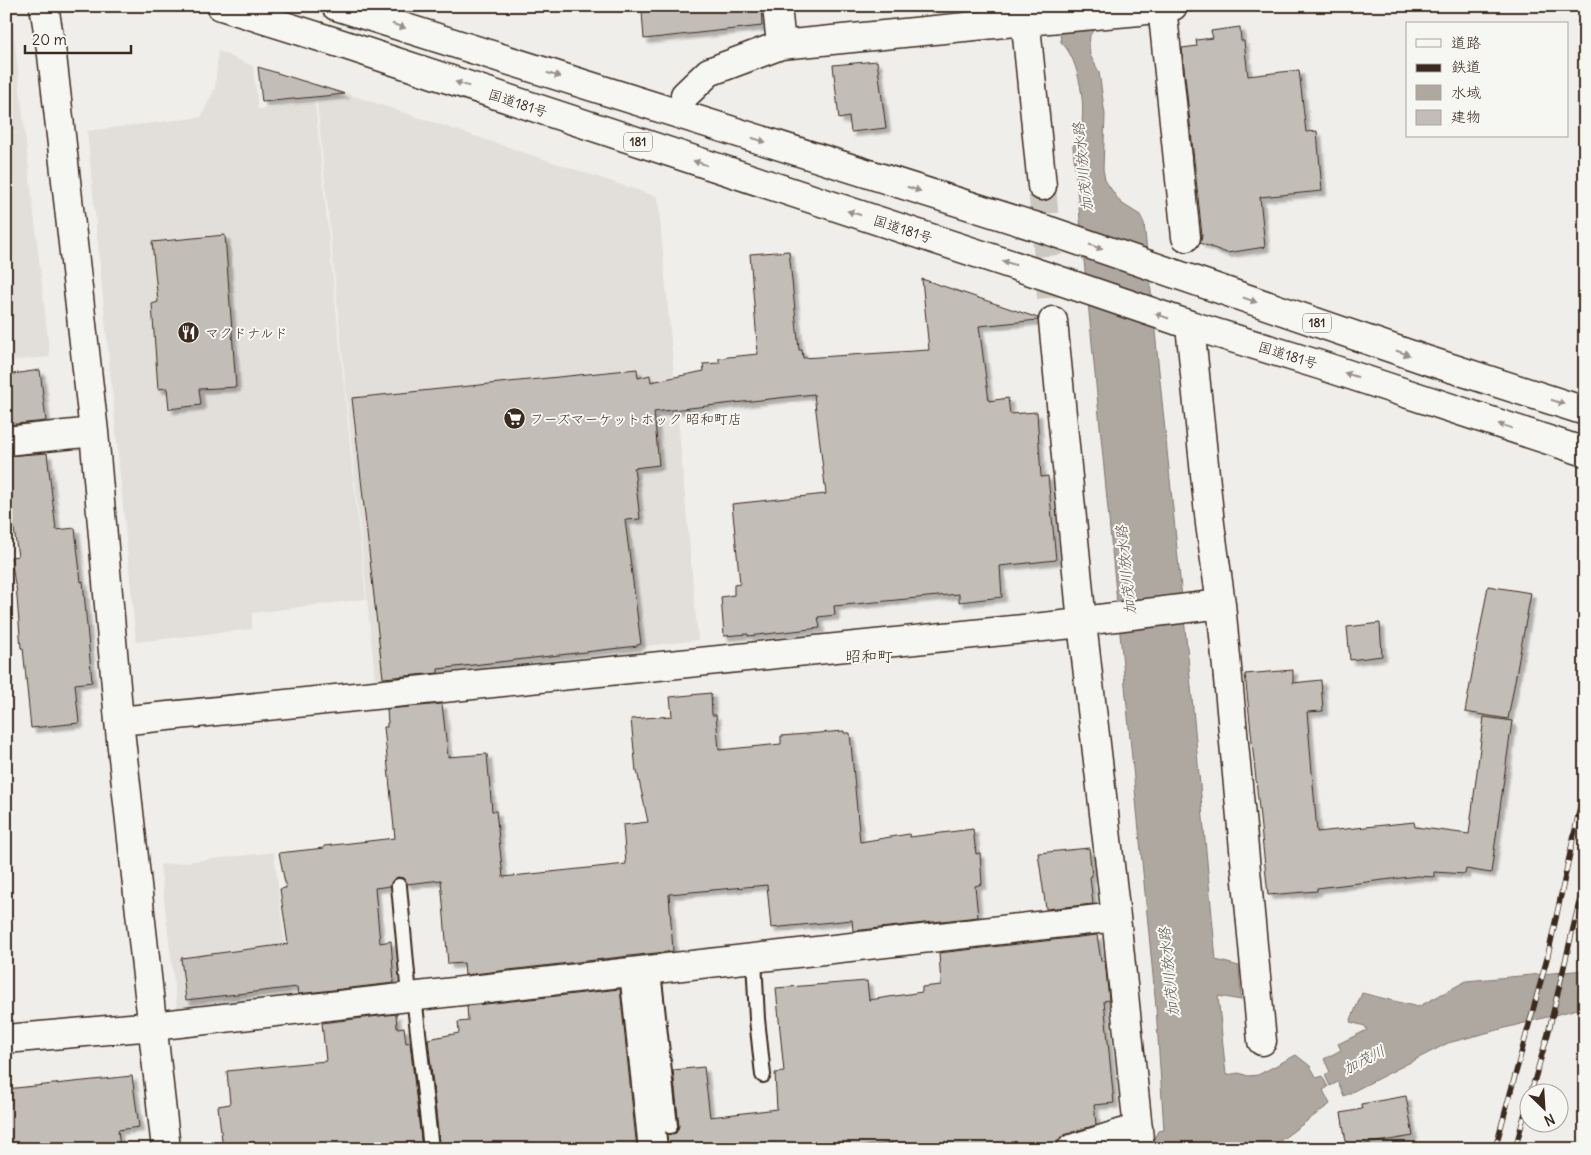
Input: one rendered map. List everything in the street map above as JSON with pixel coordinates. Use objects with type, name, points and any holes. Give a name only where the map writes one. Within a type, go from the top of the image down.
[{"type":"main road","points":[[44,6],[52,55],[94,432],[119,721],[166,1149]]},
{"type":"main road","name":"国道181号","points":[[221,6],[1055,278],[1190,326],[1320,365],[1585,452]]},
{"type":"main road","name":"181","points":[[336,6],[1050,231],[1426,360],[1585,411]]},
{"type":"main road","points":[[778,6],[781,45]]},
{"type":"main road","points":[[685,95],[709,72],[781,45],[1029,16],[1159,8],[1186,237]]},
{"type":"main road","points":[[1029,16],[1042,186]]},
{"type":"main road","points":[[1053,321],[1090,621],[1116,918],[1139,1139],[1071,1149]]},
{"type":"main road","points":[[1190,326],[1210,524],[1211,606],[1262,1041]]},
{"type":"main road","points":[[6,441],[94,432]]},
{"type":"main road","points":[[119,721],[1090,621],[1211,606]]},
{"type":"main road","points":[[6,1039],[153,1026],[1116,918]]},
{"type":"main road","points":[[644,972],[653,1149]]},
{"type":"lane","points":[[399,886],[431,1149]]},
{"type":"lane","points":[[754,959],[757,1019],[763,1075]]},
{"type":"lane","points":[[644,972],[670,1126]]},
{"type":"shaded area","points":[[6,10],[12,18],[50,357],[6,361],[6,134],[21,132],[6,133]]},
{"type":"shaded area","points":[[218,51],[253,66],[258,109],[315,103],[366,599],[252,613],[252,629],[136,642],[87,131],[201,117],[215,88]]},
{"type":"shaded area","name":"フーズマーケットホック 昭和町店","points":[[315,83],[658,197],[698,640],[375,678]]},
{"type":"shaded area","points":[[274,852],[291,996],[177,1008],[160,865]]},
{"type":"water","name":"加茂川放水路","points":[[1057,6],[1111,6],[1090,35],[1089,46],[1090,55],[1099,72],[1105,115],[1103,169],[1105,180],[1121,203],[1140,215],[1144,223],[1191,687],[1216,960],[1239,966],[1241,1000],[1218,996],[1226,1075],[1239,1073],[1248,1076],[1258,1075],[1296,1055],[1310,1066],[1317,1078],[1322,1076],[1328,1087],[1323,1090],[1330,1104],[1269,1149],[1112,1149],[1153,1140],[1158,1131],[1164,1130],[1156,1007],[1073,146],[1079,137],[1082,126],[1082,101],[1073,61],[1068,50],[1061,42]]},
{"type":"water","name":"加茂川","points":[[1585,970],[1585,1007],[1448,1043],[1344,1096],[1338,1082],[1330,1086],[1325,1075],[1330,1072],[1324,1059],[1341,1050],[1338,1044],[1367,1030],[1365,1026],[1350,1022],[1362,993],[1418,1007],[1466,981]]},
{"type":"building","points":[[665,6],[761,6],[762,26],[644,39],[642,12],[665,9]]},
{"type":"building","points":[[1240,27],[1241,41],[1244,41],[1248,76],[1299,70],[1306,132],[1317,131],[1322,191],[1260,197],[1265,247],[1227,253],[1200,243],[1202,235],[1182,48],[1197,46],[1196,40],[1213,38],[1211,31]]},
{"type":"building","points":[[877,61],[886,128],[851,132],[849,117],[839,119],[833,65]]},
{"type":"building","points":[[258,67],[345,94],[262,102]]},
{"type":"building","points":[[225,235],[236,387],[199,389],[201,405],[169,409],[167,388],[158,389],[152,304],[158,302],[152,242]]},
{"type":"building","points":[[789,251],[799,350],[802,350],[803,358],[929,350],[922,279],[1038,318],[1038,320],[979,326],[989,401],[1008,398],[1010,414],[1037,412],[1041,477],[1048,476],[1056,560],[1000,566],[1002,597],[959,602],[959,594],[834,606],[835,615],[818,617],[820,628],[748,636],[748,634],[724,636],[721,597],[734,595],[734,585],[740,584],[732,504],[826,494],[814,394],[654,412],[659,465],[634,468],[640,519],[625,520],[641,644],[438,669],[438,673],[383,678],[352,398],[637,369],[638,378],[650,375],[651,382],[704,371],[703,364],[719,363],[719,358],[758,354],[750,254]]},
{"type":"building","points":[[40,370],[46,421],[6,425],[6,375]]},
{"type":"building","points":[[47,453],[56,530],[75,528],[81,582],[83,581],[92,682],[75,684],[79,723],[31,728],[23,648],[21,648],[16,585],[11,557],[18,556],[6,476],[6,456]]},
{"type":"building","points":[[1488,586],[1531,593],[1508,719],[1465,712]]},
{"type":"building","points":[[1380,623],[1382,656],[1350,660],[1347,627]]},
{"type":"building","points":[[1293,670],[1293,683],[1321,680],[1323,711],[1307,712],[1317,832],[1414,822],[1415,827],[1469,834],[1484,717],[1512,721],[1491,873],[1466,869],[1465,874],[1434,872],[1434,877],[1417,876],[1317,888],[1317,891],[1268,895],[1245,674]]},
{"type":"building","points":[[711,693],[712,715],[716,715],[719,750],[781,744],[781,736],[844,731],[844,733],[850,733],[860,842],[909,834],[910,837],[973,829],[976,854],[980,853],[982,884],[975,886],[978,917],[853,931],[852,920],[771,928],[767,885],[669,894],[673,951],[465,975],[464,963],[448,964],[441,880],[407,884],[403,878],[398,877],[394,879],[390,886],[375,888],[380,943],[391,941],[394,983],[298,994],[297,987],[186,1000],[181,958],[288,944],[280,889],[286,888],[279,853],[395,838],[384,727],[387,727],[388,723],[387,709],[442,704],[448,757],[487,754],[492,811],[496,811],[503,877],[626,864],[623,825],[648,822],[636,771],[631,719],[672,716],[670,697]]},
{"type":"building","points":[[1089,848],[1093,904],[1046,909],[1038,853]]},
{"type":"building","points":[[1097,935],[1101,961],[1105,960],[1109,1000],[1104,1001],[1114,1103],[1094,1105],[1096,1125],[1066,1134],[1059,1139],[1056,1148],[893,1149],[892,1143],[841,1149],[668,1149],[667,1134],[676,1133],[679,1126],[673,1070],[704,1067],[710,1117],[777,1109],[775,1073],[784,1072],[776,988],[867,981],[869,1000],[922,992],[922,987],[941,985],[939,953]]},
{"type":"building","points":[[620,989],[637,1149],[440,1149],[428,1039],[459,1033],[458,1022],[468,1021],[467,1006]]},
{"type":"building","points":[[396,1014],[397,1028],[404,1027],[406,1043],[410,1042],[422,1149],[383,1149],[383,1142],[364,1145],[364,1142],[296,1149],[223,1149],[218,1106],[230,1104],[227,1071],[326,1061],[322,1023]]},
{"type":"building","points":[[132,1076],[139,1127],[118,1130],[120,1149],[6,1149],[6,1089]]},
{"type":"building","points":[[1406,1096],[1413,1136],[1347,1147],[1341,1113],[1362,1109],[1361,1104]]},
{"type":"tunnel","points":[[1042,186],[1053,321]]},
{"type":"railway","points":[[1495,1149],[1548,955],[1585,784]]},
{"type":"railway","points":[[1534,1082],[1548,1034],[1585,878]]},
{"type":"railway","points":[[1515,1149],[1520,1132]]},
{"type":"place","name":"マクドナルド","points":[[189,333]]},
{"type":"place","name":"フーズマーケットホック 昭和町店","points":[[514,419]]},
{"type":"district","name":"昭和町","points":[[869,656]]}]
